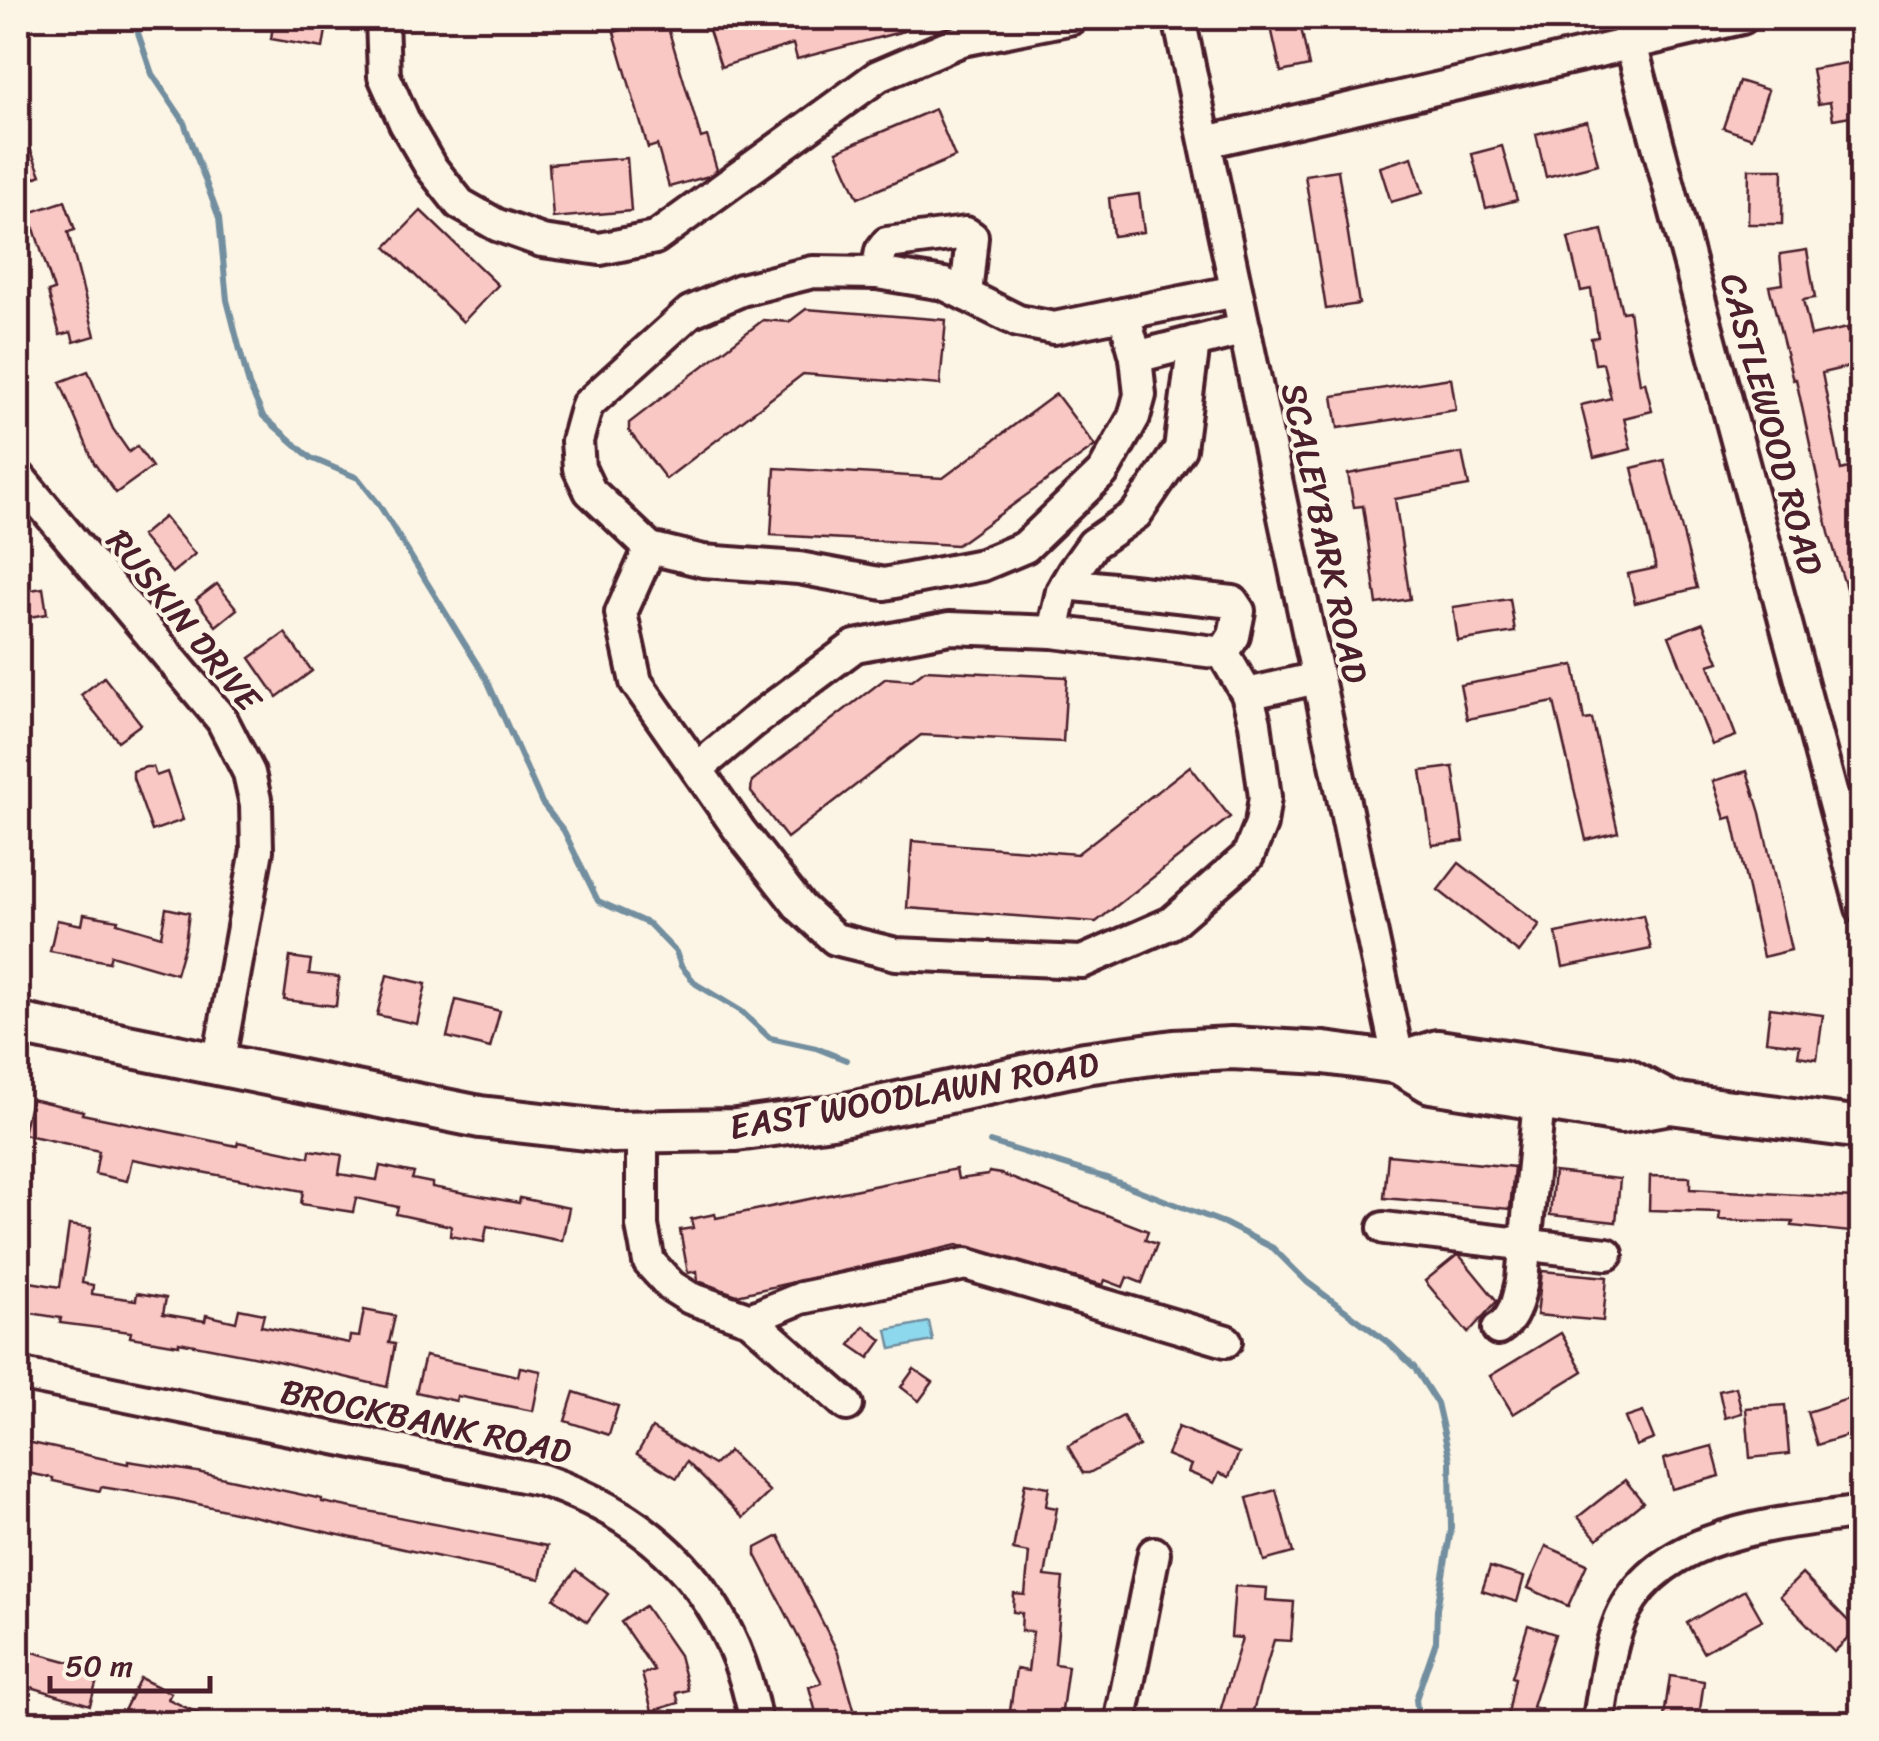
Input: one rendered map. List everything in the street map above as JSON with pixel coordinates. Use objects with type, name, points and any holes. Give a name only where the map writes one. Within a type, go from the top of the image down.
[{"type":"main road","name":"EAST WOODLAWN ROAD","points":[[18,1024],[480,1117],[556,1128],[642,1132],[736,1130],[832,1117],[1009,1077],[1174,1051],[1288,1050],[1399,1063],[1438,1052],[1625,1079],[1670,1103]]},
{"type":"main road","name":"EAST WOODLAWN ROAD","points":[[1399,1063],[1431,1082],[1538,1101],[1621,1112],[1670,1103],[1862,1128]]},
{"type":"street","points":[[382,18],[384,76],[430,166],[460,204],[497,225],[542,240],[600,249],[655,238],[878,76],[960,29],[1072,18]]},
{"type":"street","name":"SCALEYBARK ROAD","points":[[1179,18],[1399,1063]]},
{"type":"street","points":[[1206,142],[1628,31],[1742,18]]},
{"type":"street","name":"CASTLEWOOD ROAD","points":[[1628,31],[1862,908]]},
{"type":"street","points":[[877,273],[880,251],[887,243],[966,233],[972,237],[966,295]]},
{"type":"street","points":[[1124,314],[1136,357],[1140,395],[1134,418],[1103,472],[1040,533],[1024,547],[982,565],[884,584],[799,568],[703,561],[650,548],[590,491],[580,468],[577,441],[588,405],[690,312],[741,290],[814,272],[877,273],[944,284],[1018,321],[1054,328],[1236,291]]},
{"type":"street","points":[[1136,357],[1245,328]]},
{"type":"street","points":[[1053,632],[1066,584],[1093,544],[1136,514],[1180,449],[1194,342]]},
{"type":"street","name":"RUSKIN DRIVE","points":[[18,476],[222,720],[249,773],[256,804],[257,850],[218,1064]]},
{"type":"street","points":[[1040,533],[1093,544]]},
{"type":"street","points":[[650,548],[621,613],[636,682],[800,907],[835,940],[896,954],[1082,962],[1172,922],[1248,856],[1261,824],[1265,798],[1256,723],[1247,694],[1223,653]]},
{"type":"street","points":[[1066,584],[1234,602],[1239,611],[1234,636],[1223,653]]},
{"type":"street","points":[[697,769],[855,646],[950,628],[1053,632],[1223,653]]},
{"type":"street","points":[[1247,694],[1317,678]]},
{"type":"street","points":[[1498,1330],[1507,1324],[1517,1304],[1538,1101]]},
{"type":"street","points":[[642,1132],[642,1226],[648,1262],[671,1286],[690,1298],[750,1318],[847,1405]]},
{"type":"street","points":[[1384,1228],[1608,1254]]},
{"type":"street","points":[[750,1318],[801,1298],[966,1264],[1226,1341]]},
{"type":"street","name":"BROCKBANK ROAD","points":[[18,1374],[542,1480],[580,1493],[652,1536],[709,1599],[744,1672],[756,1724]]},
{"type":"street","points":[[1598,1724],[1618,1626],[1634,1597],[1666,1565],[1695,1547],[1722,1537],[1862,1512]]},
{"type":"street","points":[[1120,1724],[1154,1553]]},
{"type":"water","points":[[929,1322],[933,1341],[891,1349],[887,1330]]},
{"type":"building","points":[[274,18],[328,18],[323,48],[271,39]]},
{"type":"building","points":[[665,18],[701,138],[707,136],[717,170],[669,187],[657,145],[648,148],[614,32]]},
{"type":"building","points":[[900,18],[904,31],[797,59],[793,44],[721,67],[706,21]]},
{"type":"building","points":[[1269,18],[1299,18],[1309,66],[1281,72]]},
{"type":"building","points":[[1858,61],[1862,114],[1833,119],[1830,102],[1818,104],[1812,69]]},
{"type":"building","points":[[1739,81],[1768,90],[1752,138],[1723,128]]},
{"type":"building","points":[[935,109],[955,157],[858,198],[837,151]]},
{"type":"building","points":[[18,119],[41,175],[18,185]]},
{"type":"building","points":[[1587,121],[1598,164],[1546,177],[1536,134]]},
{"type":"building","points":[[1502,146],[1517,200],[1486,208],[1472,154]]},
{"type":"building","points":[[1412,157],[1423,193],[1391,202],[1380,167]]},
{"type":"building","points":[[627,158],[631,211],[553,218],[549,164]]},
{"type":"building","points":[[1749,169],[1783,169],[1782,224],[1748,224]]},
{"type":"building","points":[[1338,170],[1359,304],[1326,309],[1305,175]]},
{"type":"building","points":[[1139,194],[1144,232],[1113,236],[1109,198]]},
{"type":"building","points":[[65,201],[75,230],[68,232],[95,336],[74,342],[71,332],[60,335],[48,292],[54,290],[29,213]]},
{"type":"building","points":[[421,211],[498,285],[463,322],[386,247]]},
{"type":"building","points":[[1602,230],[1622,312],[1629,311],[1640,384],[1645,382],[1652,411],[1624,418],[1631,449],[1594,458],[1581,405],[1611,398],[1603,363],[1595,364],[1591,338],[1598,337],[1591,289],[1581,291],[1568,238]]},
{"type":"building","points":[[1807,250],[1815,298],[1803,300],[1811,336],[1847,328],[1856,365],[1822,373],[1841,470],[1848,468],[1862,530],[1862,623],[1857,624],[1829,533],[1796,379],[1793,380],[1769,286],[1783,284],[1780,254]]},
{"type":"building","points":[[806,309],[946,320],[940,385],[803,374],[666,479],[629,431],[629,423],[763,320],[789,322]]},
{"type":"building","points":[[88,371],[113,429],[129,452],[137,446],[152,467],[116,493],[94,463],[60,382]]},
{"type":"building","points":[[1451,378],[1456,410],[1338,428],[1333,396]]},
{"type":"building","points":[[1056,394],[1095,446],[957,545],[771,535],[775,468],[943,478]]},
{"type":"building","points":[[1462,453],[1469,486],[1395,499],[1410,599],[1377,604],[1363,506],[1354,507],[1348,474]]},
{"type":"building","points":[[1664,460],[1697,588],[1635,603],[1628,574],[1656,568],[1632,468]]},
{"type":"building","points":[[164,517],[195,554],[172,573],[141,536]]},
{"type":"building","points":[[217,584],[237,609],[216,626],[196,600]]},
{"type":"building","points":[[43,588],[47,614],[18,619],[18,592]]},
{"type":"building","points":[[1510,599],[1515,632],[1458,641],[1453,607]]},
{"type":"building","points":[[1703,623],[1719,662],[1709,665],[1736,736],[1712,745],[1669,636]]},
{"type":"building","points":[[285,633],[312,671],[277,697],[250,658]]},
{"type":"building","points":[[1574,665],[1584,720],[1592,719],[1618,832],[1586,840],[1554,702],[1467,719],[1460,685]]},
{"type":"building","points":[[925,670],[1067,677],[1063,742],[921,735],[787,838],[751,792],[752,781],[886,678],[912,680]]},
{"type":"building","points":[[104,677],[141,724],[118,741],[81,695]]},
{"type":"building","points":[[1190,766],[1230,817],[1096,922],[907,908],[912,841],[1077,854]]},
{"type":"building","points":[[153,767],[156,776],[167,772],[183,820],[152,831],[133,778],[133,771]]},
{"type":"building","points":[[1453,767],[1464,841],[1432,845],[1421,771]]},
{"type":"building","points":[[1747,771],[1791,950],[1763,957],[1732,817],[1725,819],[1713,781]]},
{"type":"building","points":[[1459,863],[1540,925],[1519,953],[1438,890]]},
{"type":"building","points":[[166,908],[189,913],[176,974],[111,955],[109,962],[50,951],[57,920],[82,925],[84,914],[118,920],[117,923],[161,936]]},
{"type":"building","points":[[1643,915],[1651,949],[1563,967],[1556,933]]},
{"type":"building","points":[[290,957],[311,960],[309,974],[339,977],[336,1006],[284,1000]]},
{"type":"building","points":[[387,975],[426,984],[417,1024],[377,1015]]},
{"type":"building","points":[[456,1000],[500,1011],[490,1048],[447,1037]]},
{"type":"building","points":[[1770,1008],[1823,1015],[1817,1059],[1798,1056],[1800,1045],[1766,1041]]},
{"type":"building","points":[[31,1099],[83,1111],[82,1114],[237,1146],[238,1142],[309,1157],[310,1150],[342,1155],[339,1174],[377,1180],[380,1166],[414,1173],[412,1179],[432,1183],[432,1187],[569,1208],[562,1241],[487,1226],[484,1242],[450,1236],[451,1226],[396,1214],[398,1207],[356,1198],[353,1212],[301,1204],[303,1191],[132,1159],[127,1181],[95,1174],[99,1151],[23,1134]]},
{"type":"building","points":[[1388,1155],[1514,1167],[1510,1209],[1384,1198]]},
{"type":"building","points":[[956,1169],[958,1179],[989,1172],[1001,1174],[1148,1231],[1145,1240],[1157,1244],[1142,1283],[1127,1277],[1123,1287],[1105,1280],[1103,1285],[957,1245],[737,1295],[698,1281],[697,1271],[688,1273],[680,1230],[693,1228],[691,1219],[715,1214],[716,1218]]},
{"type":"building","points":[[1554,1172],[1620,1179],[1616,1222],[1550,1215]]},
{"type":"building","points":[[1650,1176],[1690,1177],[1690,1189],[1853,1198],[1850,1232],[1792,1226],[1793,1222],[1719,1220],[1720,1212],[1649,1210]]},
{"type":"building","points":[[69,1225],[91,1228],[82,1283],[93,1285],[92,1294],[136,1300],[137,1293],[166,1298],[163,1314],[205,1321],[206,1315],[236,1322],[239,1309],[264,1314],[261,1326],[349,1343],[350,1336],[359,1337],[364,1310],[395,1316],[389,1343],[395,1344],[387,1387],[273,1360],[130,1337],[131,1332],[60,1323],[61,1318],[18,1311],[18,1280],[60,1287]]},
{"type":"building","points":[[1457,1255],[1497,1301],[1468,1333],[1425,1281]]},
{"type":"building","points":[[1542,1271],[1607,1277],[1603,1321],[1537,1315]]},
{"type":"building","points":[[864,1326],[882,1340],[869,1358],[850,1345]]},
{"type":"building","points":[[1561,1333],[1583,1371],[1513,1414],[1490,1376]]},
{"type":"building","points":[[425,1356],[518,1376],[520,1367],[541,1371],[533,1411],[416,1392]]},
{"type":"building","points":[[914,1369],[933,1382],[919,1401],[901,1387]]},
{"type":"building","points":[[1736,1387],[1742,1413],[1725,1418],[1719,1391]]},
{"type":"building","points":[[574,1392],[618,1406],[609,1435],[565,1421]]},
{"type":"building","points":[[1857,1396],[1862,1431],[1817,1445],[1807,1412]]},
{"type":"building","points":[[1785,1405],[1789,1454],[1750,1458],[1746,1408]]},
{"type":"building","points":[[1643,1412],[1654,1439],[1636,1446],[1625,1418]]},
{"type":"building","points":[[1123,1416],[1139,1446],[1083,1473],[1068,1446]]},
{"type":"building","points":[[1178,1427],[1239,1453],[1229,1477],[1219,1473],[1214,1483],[1188,1472],[1191,1465],[1167,1455]]},
{"type":"building","points":[[652,1428],[714,1465],[729,1451],[770,1492],[743,1518],[687,1462],[677,1478],[637,1454]]},
{"type":"building","points":[[18,1440],[128,1464],[197,1472],[322,1502],[547,1546],[540,1579],[175,1499],[101,1487],[100,1491],[53,1481],[18,1471]]},
{"type":"building","points":[[1712,1446],[1720,1476],[1672,1489],[1664,1459]]},
{"type":"building","points":[[1625,1480],[1643,1502],[1597,1539],[1578,1517]]},
{"type":"building","points":[[1025,1483],[1049,1487],[1046,1506],[1057,1508],[1045,1576],[1063,1578],[1055,1664],[1068,1666],[1061,1718],[1010,1711],[1016,1669],[1028,1671],[1033,1632],[1021,1631],[1022,1613],[1013,1612],[1014,1594],[1025,1595],[1029,1553],[1013,1550]]},
{"type":"building","points":[[1276,1490],[1293,1553],[1264,1561],[1247,1498]]},
{"type":"building","points":[[779,1536],[838,1653],[857,1720],[819,1724],[809,1687],[822,1683],[756,1555],[756,1548]]},
{"type":"building","points":[[1546,1546],[1587,1564],[1568,1606],[1528,1588]]},
{"type":"building","points":[[1490,1567],[1524,1577],[1517,1602],[1482,1591]]},
{"type":"building","points":[[576,1570],[608,1594],[587,1622],[554,1598]]},
{"type":"building","points":[[1802,1574],[1857,1630],[1834,1652],[1780,1596]]},
{"type":"building","points":[[1235,1586],[1267,1588],[1266,1600],[1294,1602],[1291,1641],[1274,1640],[1249,1724],[1219,1715],[1242,1638],[1231,1637]]},
{"type":"building","points":[[1745,1590],[1762,1620],[1703,1652],[1687,1623]]},
{"type":"building","points":[[645,1606],[679,1655],[688,1690],[676,1693],[679,1703],[652,1711],[642,1674],[654,1670],[621,1622]]},
{"type":"building","points":[[1528,1625],[1555,1634],[1532,1707],[1541,1709],[1538,1724],[1506,1724],[1515,1678],[1512,1677]]},
{"type":"building","points":[[18,1648],[100,1670],[90,1705],[18,1683]]},
{"type":"building","points":[[1670,1676],[1704,1681],[1698,1724],[1663,1724]]},
{"type":"building","points":[[140,1678],[171,1693],[168,1699],[220,1724],[130,1724],[120,1719]]},
{"type":"waterway","points":[[133,18],[152,74],[183,120],[219,218],[227,300],[249,385],[263,416],[311,458],[358,478],[378,503],[487,680],[542,803],[564,831],[598,901],[649,924],[676,952],[681,966],[696,984],[741,1011],[770,1038],[816,1048],[846,1060]]},
{"type":"waterway","points":[[990,1142],[1104,1177],[1224,1223],[1273,1248],[1307,1282],[1390,1344],[1414,1367],[1437,1403],[1450,1459],[1451,1530],[1437,1609],[1436,1641],[1416,1699],[1419,1724]]}]
